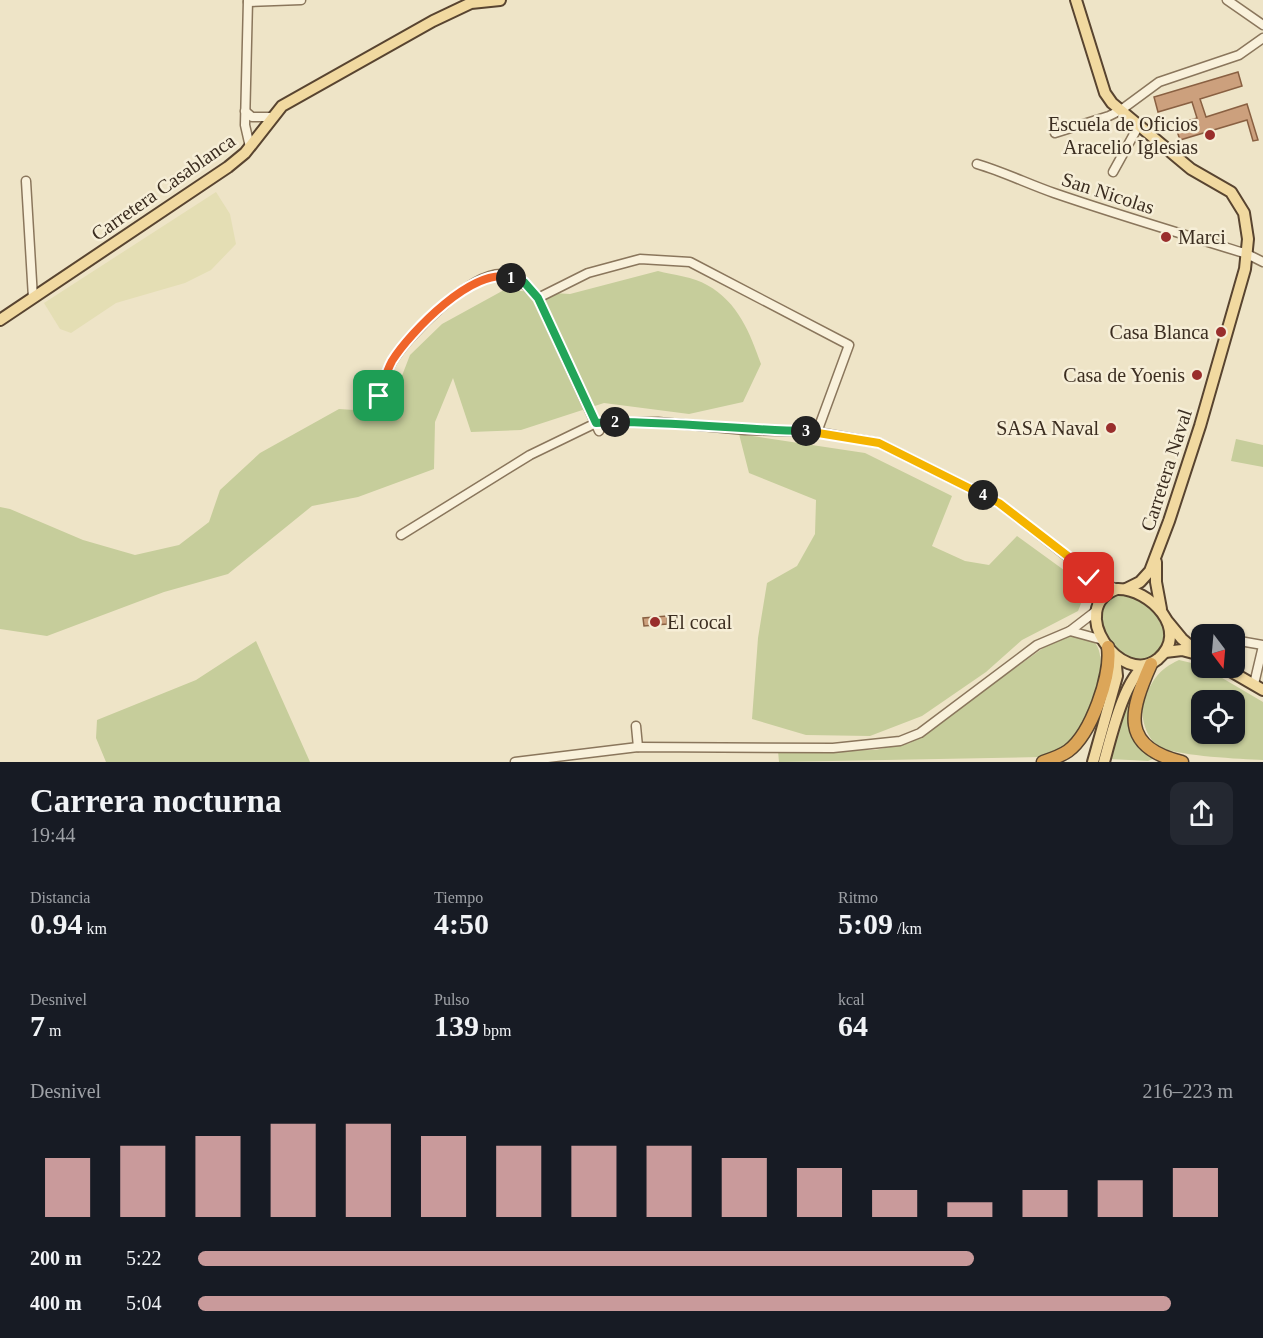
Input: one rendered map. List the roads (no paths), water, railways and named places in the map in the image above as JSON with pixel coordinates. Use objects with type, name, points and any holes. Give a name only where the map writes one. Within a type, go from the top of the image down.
[{"type":"highway","points":[[1043,762],[1069,750],[1083,734],[1100,696],[1109,662],[1109,648]]},
{"type":"highway","points":[[1148,664],[1136,702],[1134,716],[1136,729],[1152,752],[1182,762]]},
{"type":"main road","name":"Carretera Casablanca","points":[[0,320],[228,167],[250,147],[271,117],[282,106],[434,21],[471,3],[500,0]]},
{"type":"main road","name":"Carretera Naval","points":[[1076,0],[1105,93],[1121,110],[1191,169],[1236,198],[1246,222],[1245,269],[1200,426],[1156,559],[1146,577],[1121,589]]},
{"type":"main road","name":"Carretera Naval","points":[[1156,559],[1156,582],[1164,616]]},
{"type":"main road","points":[[1093,762],[1118,676],[1109,648],[1097,625],[1097,607],[1106,593],[1121,589],[1146,596],[1191,647]]},
{"type":"main road","points":[[1164,616],[1170,635],[1165,652]]},
{"type":"main road","points":[[1109,648],[1128,663],[1148,664]]},
{"type":"main road","points":[[1104,762],[1127,691],[1137,672],[1165,652],[1182,650],[1191,653]]},
{"type":"main road","points":[[1242,678],[1258,687]]},
{"type":"street","points":[[250,147],[245,125],[248,1],[301,0]]},
{"type":"street","points":[[1227,0],[1263,25]]},
{"type":"street","points":[[1055,132],[1121,110],[1159,82],[1239,55],[1263,38]]},
{"type":"street","points":[[245,111],[252,117],[271,117]]},
{"type":"street","points":[[1113,172],[1139,125]]},
{"type":"street","name":"San Nicolas","points":[[977,164],[1004,171],[1041,188],[1127,217],[1247,254],[1263,262]]},
{"type":"street","points":[[26,181],[33,298]]},
{"type":"street","points":[[538,298],[588,273],[640,259],[690,262],[849,345],[817,432]]},
{"type":"street","points":[[379,396],[392,362],[432,314],[471,284],[501,274],[524,282],[538,298],[597,427]]},
{"type":"street","points":[[401,535],[530,455],[597,427],[658,422],[745,430],[817,432],[879,443],[989,498],[1097,580],[1121,589]]},
{"type":"street","points":[[515,762],[638,747],[833,748],[900,741],[920,732],[1037,645],[1070,631],[1097,607],[1093,587],[1082,567]]},
{"type":"street","points":[[1070,631],[1082,632],[1109,648]]},
{"type":"street","points":[[1245,642],[1263,646],[1258,687]]},
{"type":"street","points":[[636,726],[638,747]]},
{"type":"place","name":"Escuela de Oficios Aracelio Iglesias","points":[[1210,135]]},
{"type":"place","name":"Marci","points":[[1166,237]]},
{"type":"place","name":"Casa Blanca","points":[[1221,332]]},
{"type":"place","name":"Casa de Yoenis","points":[[1197,375]]},
{"type":"place","name":"SASA Naval","points":[[1111,428]]},
{"type":"place","name":"El cocal","points":[[655,622]]}]
